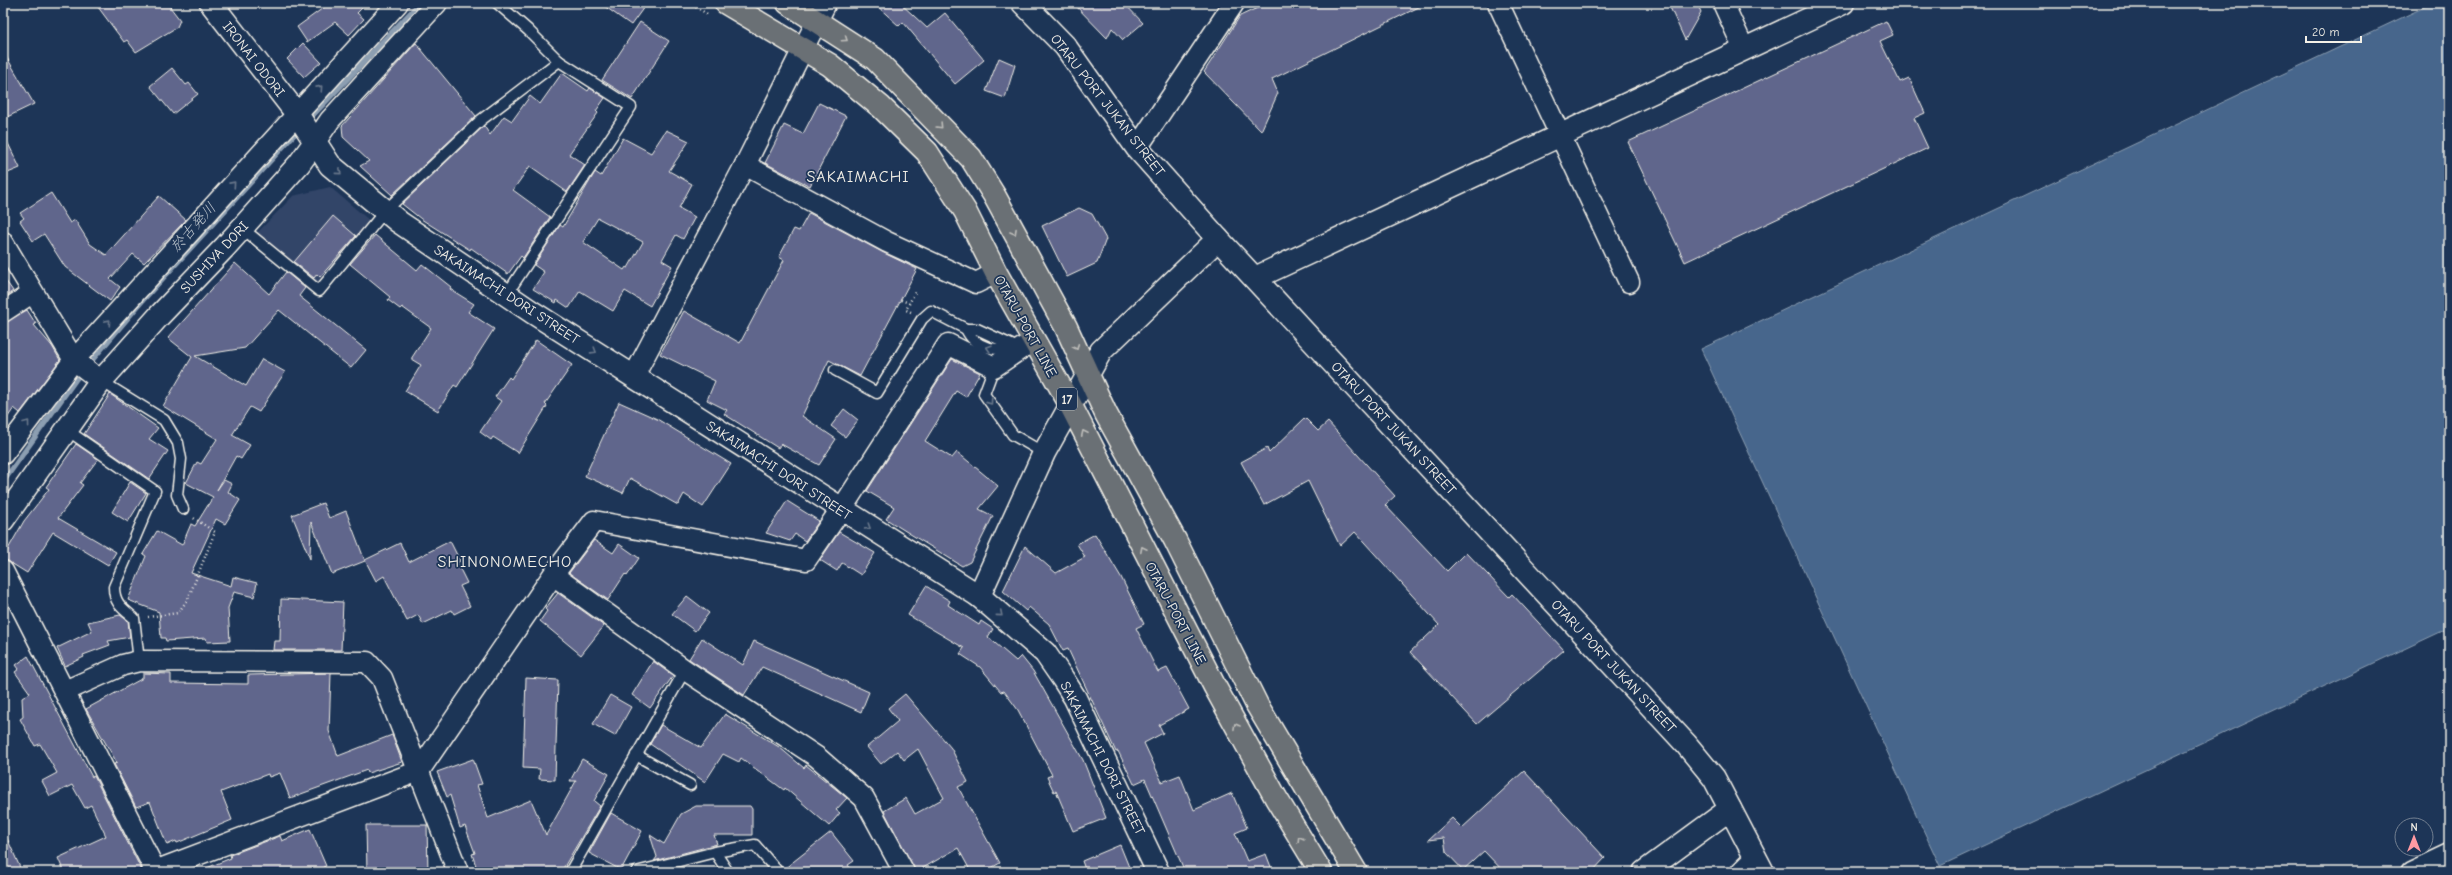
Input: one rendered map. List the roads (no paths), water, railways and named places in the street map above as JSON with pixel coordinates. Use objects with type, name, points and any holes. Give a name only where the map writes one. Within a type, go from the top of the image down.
[{"type":"main road","name":"OTARU-PORT LINE","points":[[726,3],[830,65],[881,107],[927,152],[965,211],[996,273],[1027,345],[1070,404],[1215,687],[1276,798],[1320,872]]},
{"type":"main road","name":"17","points":[[788,3],[822,12],[875,59],[971,158],[994,195],[1066,327],[1106,414],[1175,540],[1257,705],[1356,872]]},
{"type":"street","name":"IRONAI ODORI","points":[[211,3],[306,129]]},
{"type":"street","name":"SUSHIYA DORI","points":[[3,454],[74,360],[306,129],[398,3]]},
{"type":"street","name":"SUSHIYA DORI","points":[[306,129],[330,120],[437,3]]},
{"type":"street","name":"OTARU PORT JUKAN STREET","points":[[1023,3],[1065,46],[1137,148],[1218,239],[1686,744],[1714,778],[1730,809],[1753,868]]},
{"type":"street","points":[[1137,148],[1234,3]]},
{"type":"street","points":[[1498,3],[1629,282]]},
{"type":"street","points":[[1723,3],[1744,50]]},
{"type":"street","points":[[1255,278],[1843,3]]},
{"type":"street","points":[[634,376],[745,165],[822,12]]},
{"type":"street","name":"SUSHIYA DORI","points":[[3,520],[101,381],[299,164],[306,129]]},
{"type":"street","name":"SAKAIMACHI DORI STREET","points":[[306,129],[330,165],[385,211],[439,251],[841,510],[979,596],[1045,653],[1064,679],[1079,704],[1158,872]]},
{"type":"street","points":[[745,165],[887,242],[976,283],[996,273]]},
{"type":"street","points":[[979,596],[1044,453],[1087,372],[1100,351],[1218,239]]},
{"type":"street","points":[[3,242],[32,293],[74,360],[101,381]]},
{"type":"street","points":[[3,312],[32,293]]},
{"type":"street","points":[[3,571],[66,691],[155,872],[419,771],[553,575],[594,521],[806,560],[841,510],[948,344],[994,367],[1027,345]]},
{"type":"street","points":[[553,575],[685,670],[817,757],[864,798],[904,872]]},
{"type":"street","points":[[66,691],[123,664],[139,661],[367,662],[382,678],[458,872]]},
{"type":"street","points":[[1644,872],[1730,809]]},
{"type":"street","points":[[2411,872],[2449,854]]},
{"type":"lane","points":[[497,3],[528,30],[559,61],[631,107],[507,294]]},
{"type":"lane","points":[[242,228],[319,291],[385,211],[481,120],[559,61]]},
{"type":"lane","points":[[835,370],[877,393],[922,319],[931,311],[966,329],[971,340],[990,350],[1027,345]]},
{"type":"lane","points":[[994,367],[984,394],[1013,435],[1044,453]]},
{"type":"lane","points":[[101,381],[164,420],[178,443],[181,459],[177,495],[183,509]]},
{"type":"lane","points":[[67,430],[155,491],[114,587],[114,598],[118,604],[134,618],[139,661]]},
{"type":"lane","points":[[570,872],[685,670]]},
{"type":"lane","points":[[636,755],[690,785]]},
{"type":"lane","points":[[636,872],[715,852],[755,845],[778,872]]},
{"type":"lane","points":[[715,852],[728,872]]},
{"type":"waterway","name":"於古発川","points":[[307,121],[420,3]]},
{"type":"waterway","name":"於古発川","points":[[3,482],[76,379],[143,300],[301,127]]},
{"type":"district","name":"SAKAIMACHI","points":[[858,176]]},
{"type":"district","name":"SHINONOMECHO","points":[[505,561]]}]
